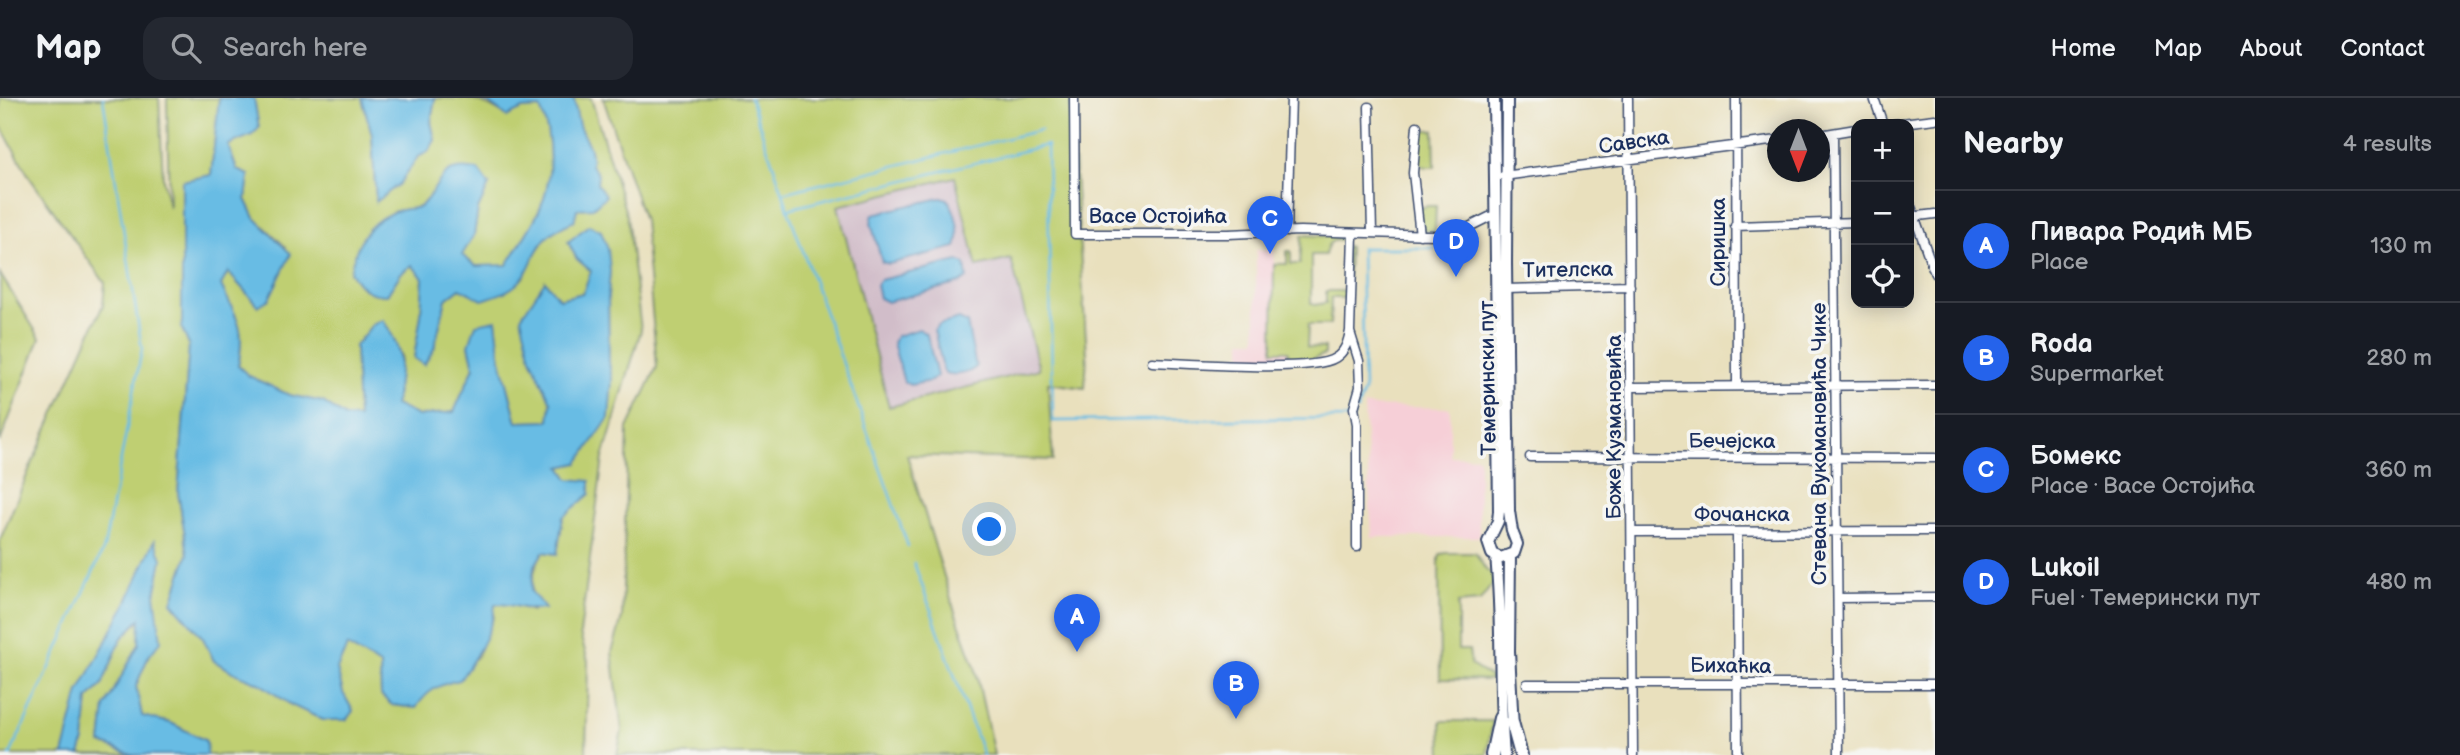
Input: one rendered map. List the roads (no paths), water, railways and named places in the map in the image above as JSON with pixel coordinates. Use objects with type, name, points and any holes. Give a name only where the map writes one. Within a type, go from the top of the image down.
[{"type":"main road","name":"Темерински пут","points":[[1494,98],[1506,289],[1509,511],[1512,531]]},
{"type":"main road","name":"Темерински пут","points":[[1494,530],[1499,511],[1495,216],[1507,98]]},
{"type":"main road","points":[[1504,755],[1506,720],[1509,651],[1510,556],[1517,544],[1512,531],[1503,527],[1494,530],[1488,538],[1488,546],[1496,557],[1506,720],[1515,755]]},
{"type":"main road","points":[[1496,557],[1510,556]]},
{"type":"main road","points":[[1492,755],[1506,720]]},
{"type":"main road","points":[[1506,720],[1521,755]]},
{"type":"street","name":"Васе Остојића","points":[[1074,98],[1075,234],[1287,232],[1420,235],[1459,232],[1495,216]]},
{"type":"street","points":[[1287,232],[1291,98]]},
{"type":"street","name":"Боже Кузмановића","points":[[1628,98],[1633,458],[1633,755]]},
{"type":"street","name":"Сиришка","points":[[1736,98],[1737,386]]},
{"type":"street","points":[[1874,98],[1881,119]]},
{"type":"street","points":[[1369,107],[1372,233]]},
{"type":"street","points":[[1914,122],[1935,119]]},
{"type":"street","points":[[1417,126],[1413,173],[1420,235]]},
{"type":"street","points":[[1830,133],[1851,131]]},
{"type":"street","name":"Стевана Вукомановића Чике","points":[[1833,133],[1836,224],[1839,755]]},
{"type":"street","name":"Савска","points":[[1501,176],[1767,141]]},
{"type":"street","points":[[1914,216],[1935,214]]},
{"type":"street","points":[[1735,226],[1851,222]]},
{"type":"street","points":[[1914,223],[1935,274]]},
{"type":"street","points":[[1152,362],[1267,366],[1317,363],[1336,358],[1348,342],[1350,332],[1353,234]]},
{"type":"street","name":"Тителска","points":[[1506,289],[1630,286]]},
{"type":"street","points":[[1350,332],[1359,361],[1360,387],[1355,413],[1357,547]]},
{"type":"street","points":[[1632,387],[1935,385]]},
{"type":"street","name":"Бечејска","points":[[1530,457],[1935,458]]},
{"type":"street","name":"Фочанска","points":[[1632,532],[1935,531]]},
{"type":"street","points":[[1737,532],[1738,755]]},
{"type":"street","points":[[1838,598],[1935,597]]},
{"type":"street","name":"Бихаћка","points":[[1527,684],[1935,684]]},
{"type":"water","points":[[219,98],[254,98],[259,128],[252,135],[228,145],[237,170],[249,175],[246,199],[255,218],[291,254],[269,299],[258,306],[228,272],[221,285],[236,315],[240,332],[238,366],[249,376],[289,395],[323,402],[345,417],[358,418],[355,346],[372,325],[383,320],[396,343],[400,361],[395,405],[418,416],[454,412],[474,367],[469,345],[476,324],[496,320],[501,360],[517,422],[549,421],[551,402],[531,358],[521,317],[545,281],[559,299],[583,293],[591,271],[577,259],[568,242],[589,225],[601,231],[608,249],[609,363],[612,380],[609,418],[578,463],[561,467],[569,479],[590,481],[590,494],[563,517],[557,554],[543,552],[534,567],[531,591],[545,609],[495,604],[487,633],[460,680],[435,689],[416,708],[392,705],[381,695],[380,665],[347,646],[337,669],[343,693],[353,711],[346,720],[323,720],[214,661],[203,638],[172,602],[188,554],[178,493],[189,345],[182,329],[182,181],[211,175]]},
{"type":"water","points":[[362,98],[435,98],[431,122],[435,140],[428,152],[418,157],[399,184],[376,202],[372,135]]},
{"type":"water","points":[[476,98],[574,100],[579,125],[590,150],[591,165],[598,174],[597,184],[606,196],[593,208],[577,209],[574,221],[549,235],[539,247],[524,276],[511,289],[482,300],[460,288],[446,299],[434,349],[424,365],[414,358],[421,315],[423,278],[412,265],[401,273],[387,295],[380,295],[365,290],[350,272],[358,245],[374,224],[394,212],[420,207],[448,172],[465,168],[478,170],[489,185],[478,209],[474,235],[462,255],[476,266],[507,265],[533,223],[544,197],[550,158],[547,132],[540,108],[522,109],[507,117],[489,103]]},
{"type":"water","points":[[946,198],[955,214],[958,228],[956,247],[889,264],[882,262],[871,223],[873,214]]},
{"type":"water","points":[[958,261],[965,264],[967,278],[960,283],[887,302],[879,298],[876,285],[880,280]]},
{"type":"water","points":[[959,319],[967,323],[976,367],[965,373],[949,374],[943,369],[934,330],[938,325]]},
{"type":"water","points":[[919,329],[927,335],[937,376],[931,381],[910,385],[904,382],[893,343],[896,336]]},
{"type":"water","points":[[155,540],[162,559],[155,595],[161,641],[148,657],[136,686],[142,716],[171,723],[206,741],[207,755],[132,755],[101,743],[105,707],[139,644],[140,619],[121,639],[102,685],[88,699],[80,755],[63,755],[79,692],[125,606]]},
{"type":"waterway","points":[[10,755],[104,548],[142,349],[103,98]]},
{"type":"waterway","points":[[750,98],[783,193],[1041,130]]},
{"type":"waterway","points":[[783,193],[788,209],[1047,145],[1053,421],[1352,418],[1353,415]]},
{"type":"waterway","points":[[788,209],[908,546]]},
{"type":"waterway","points":[[1357,410],[1364,391],[1361,248],[1457,248],[1467,236],[1472,236]]},
{"type":"waterway","points":[[914,563],[983,755]]},
{"type":"place","name":"Бомекс","points":[[1270,254]]},
{"type":"place","name":"Lukoil","points":[[1456,277]]},
{"type":"place","name":"Пивара Родић МБ","points":[[1077,652]]},
{"type":"place","name":"Roda","points":[[1236,719]]}]
